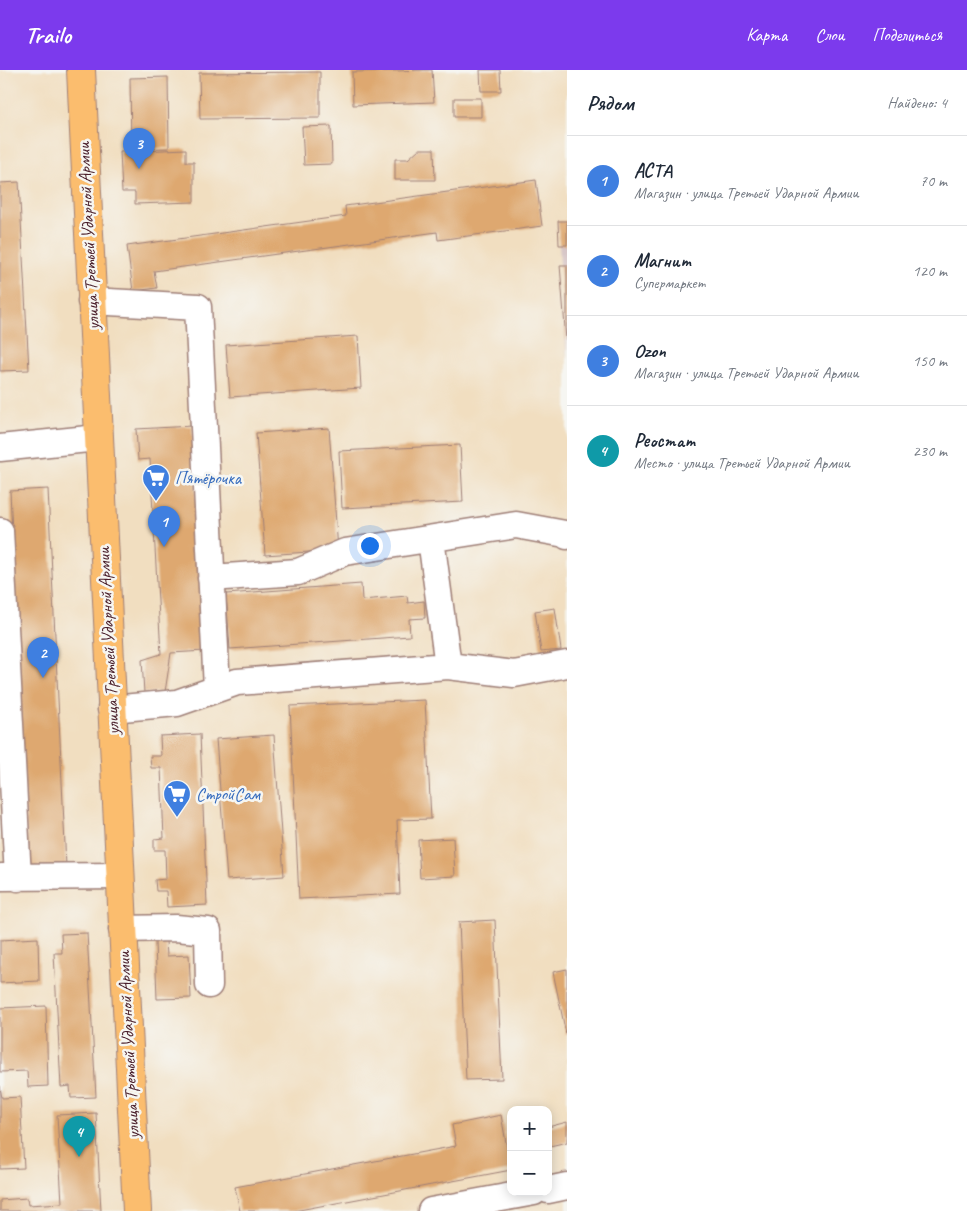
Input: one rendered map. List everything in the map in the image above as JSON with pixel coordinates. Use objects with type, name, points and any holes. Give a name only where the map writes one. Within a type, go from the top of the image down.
[{"type":"main road","name":"улица Третьей Ударной Армии","points":[[81,70],[137,1211]]},
{"type":"street","points":[[92,301],[198,307],[217,689]]},
{"type":"street","points":[[0,448],[98,438]]},
{"type":"street","points":[[211,578],[298,572],[345,552],[516,524],[567,536]]},
{"type":"street","points":[[0,531],[9,877],[120,876]]},
{"type":"street","points":[[431,539],[448,666]]},
{"type":"street","points":[[112,709],[176,703],[237,682],[448,666],[514,674],[567,664]]},
{"type":"street","points":[[122,929],[176,928],[208,931],[209,985]]},
{"type":"street","points":[[552,1189],[567,1186]]},
{"type":"street","points":[[432,1211],[513,1196]]},
{"type":"shaded area","points":[[558,221],[567,221],[567,360],[560,265]]},
{"type":"building","points":[[432,70],[434,102],[353,105],[352,72]]},
{"type":"building","points":[[480,70],[500,70],[501,91],[481,91]]},
{"type":"building","points":[[320,72],[320,118],[200,119],[199,73]]},
{"type":"building","points":[[168,77],[169,148],[131,149],[130,78]]},
{"type":"building","points":[[454,98],[481,98],[481,117],[454,117]]},
{"type":"building","points":[[331,126],[332,164],[304,165],[302,127]]},
{"type":"building","points":[[186,149],[186,162],[194,162],[194,202],[135,204],[135,192],[122,192],[120,152]]},
{"type":"building","points":[[419,149],[434,149],[435,180],[395,180],[395,159],[408,159]]},
{"type":"building","points":[[536,180],[542,226],[438,240],[437,232],[154,271],[157,288],[133,291],[127,246],[346,216],[345,206]]},
{"type":"building","points":[[19,182],[29,370],[0,371],[0,183]]},
{"type":"building","points":[[558,221],[567,221],[567,245],[559,245]]},
{"type":"building","points":[[560,265],[567,265],[567,340],[566,340]]},
{"type":"building","points":[[358,336],[361,388],[230,397],[226,345]]},
{"type":"building","points":[[192,426],[205,651],[171,653],[165,692],[144,693],[142,660],[161,654],[150,459],[138,460],[136,429]]},
{"type":"building","points":[[329,428],[338,550],[265,555],[256,433]]},
{"type":"building","points":[[460,445],[463,502],[342,508],[339,451]]},
{"type":"building","points":[[48,489],[66,866],[28,868],[10,491]]},
{"type":"building","points":[[361,584],[362,600],[407,596],[408,603],[424,601],[425,618],[409,619],[410,636],[230,649],[226,594]]},
{"type":"building","points":[[555,608],[561,650],[541,652],[535,611]]},
{"type":"building","points":[[425,700],[431,819],[397,820],[400,894],[299,899],[290,706]]},
{"type":"building","points":[[200,734],[207,905],[167,907],[166,891],[156,891],[155,880],[166,879],[165,850],[154,850],[154,839],[164,838],[161,768],[151,768],[150,756],[161,756],[160,736]]},
{"type":"building","points":[[274,735],[284,876],[227,880],[216,739]]},
{"type":"building","points":[[453,838],[455,876],[420,878],[418,840]]},
{"type":"building","points":[[495,920],[502,1079],[466,1080],[459,922]]},
{"type":"building","points":[[87,933],[96,1097],[71,1098],[70,1086],[61,1087],[54,953],[62,953],[61,934]]},
{"type":"building","points":[[38,938],[39,981],[0,983],[0,940]]},
{"type":"building","points":[[166,941],[167,956],[189,955],[191,998],[157,999],[155,942]]},
{"type":"building","points":[[567,969],[567,1034],[566,1034],[553,972]]},
{"type":"building","points":[[46,1006],[48,1086],[28,1087],[27,1071],[0,1072],[0,1008]]},
{"type":"building","points":[[0,1086],[2,1098],[20,1097],[24,1168],[0,1169]]},
{"type":"building","points":[[96,1113],[101,1211],[0,1211],[0,1200],[27,1198],[28,1205],[62,1203],[57,1115]]},
{"type":"building","points":[[501,1115],[507,1148],[507,1171],[294,1211],[240,1211],[235,1187],[456,1146],[452,1125]]},
{"type":"building","points":[[567,1122],[567,1142],[552,1146],[552,1126]]},
{"type":"place","name":"Ozon","points":[[139,169]]},
{"type":"place","name":"Пятёрочка","points":[[156,502]]},
{"type":"place","name":"АСТА","points":[[164,547]]},
{"type":"place","name":"Магнит","points":[[43,678]]},
{"type":"place","name":"СтройСам","points":[[177,818]]},
{"type":"place","name":"Реостат","points":[[79,1157]]}]
